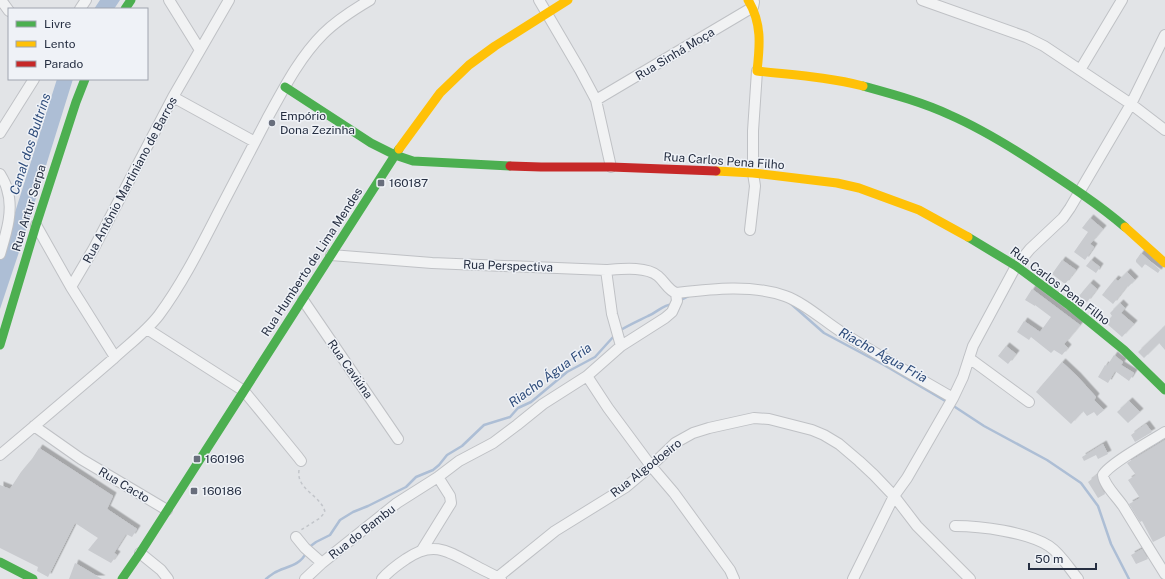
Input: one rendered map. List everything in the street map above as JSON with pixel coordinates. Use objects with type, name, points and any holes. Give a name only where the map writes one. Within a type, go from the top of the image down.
[{"type":"street","points":[[1,0],[8,10]]},
{"type":"street","points":[[169,0],[200,50]]},
{"type":"street","name":"Rua Antônio Martiniano de Barros","points":[[71,287],[94,248],[173,97],[229,0]]},
{"type":"street","points":[[0,454],[71,396],[147,329],[168,302],[182,280],[285,87],[310,49],[323,34],[339,20],[370,0]]},
{"type":"street","points":[[539,0],[596,100],[612,167]]},
{"type":"street","name":"Rua Humberto de Lima Mendes","points":[[122,579],[168,510],[395,155],[440,93],[469,64],[494,46],[568,0]]},
{"type":"street","points":[[922,0],[939,3],[1026,37],[1044,46],[1131,104],[1165,130]]},
{"type":"street","points":[[1080,70],[1122,0]]},
{"type":"street","points":[[750,230],[755,186],[753,173],[753,131],[760,48],[759,34],[752,2]]},
{"type":"street","name":"Rua Sinhá Moça","points":[[596,100],[752,2]]},
{"type":"street","points":[[858,577],[894,496],[907,478],[953,399],[980,331],[1016,266],[1030,249],[1063,218],[1070,208],[1131,104],[1165,35]]},
{"type":"street","points":[[757,71],[804,76],[854,84],[898,96],[949,114],[1000,140],[1080,192],[1122,225],[1165,263]]},
{"type":"street","points":[[0,133],[33,80]]},
{"type":"street","name":"Rua Artur Serpa","points":[[0,345],[36,225],[85,80]]},
{"type":"street","name":"Rua Carlos Pena Filho","points":[[285,87],[371,143],[395,155],[413,161],[541,167],[612,167],[753,173],[837,183],[859,188],[919,210],[959,231],[1016,266],[1100,330],[1124,350],[1165,390]]},
{"type":"street","points":[[173,97],[255,142]]},
{"type":"street","points":[[0,174],[8,191],[9,201],[9,217],[0,254]]},
{"type":"street","points":[[36,225],[71,287],[115,356]]},
{"type":"street","name":"Rua Perspectiva","points":[[331,255],[432,263],[606,270],[633,268],[653,273],[658,276],[677,297]]},
{"type":"street","points":[[606,270],[612,314],[620,344]]},
{"type":"street","points":[[677,297],[730,288],[776,293],[786,296],[804,306],[843,333],[953,399]]},
{"type":"street","name":"Rua do Bambu","points":[[296,537],[308,551],[322,563],[397,504],[459,461],[493,444],[543,404],[587,376],[620,344],[672,312],[677,297]]},
{"type":"street","name":"Rua Caviúna","points":[[302,300],[398,439]]},
{"type":"street","points":[[147,329],[244,391],[301,462]]},
{"type":"street","points":[[969,358],[1029,402]]},
{"type":"street","points":[[587,376],[608,408],[730,570],[734,579]]},
{"type":"street","name":"Rua Algodoeiro","points":[[500,578],[555,531],[626,486],[651,466],[675,443],[693,433],[754,418],[769,419],[812,430],[839,444],[859,461],[894,496],[917,526],[970,579]]},
{"type":"street","name":"Rua Cacto","points":[[34,426],[81,459],[168,510]]},
{"type":"street","points":[[1165,432],[1113,465],[1103,475],[1103,478],[1122,504],[1165,574]]},
{"type":"street","points":[[422,550],[451,503],[450,496],[438,477]]},
{"type":"street","points":[[955,526],[1001,530],[1021,534],[1040,541],[1050,547],[1059,556],[1078,579]]},
{"type":"street","points":[[382,579],[393,568],[414,553],[422,550],[437,549],[450,552],[500,578]]},
{"type":"street","points":[[140,553],[168,579]]},
{"type":"street","points":[[305,579],[322,563]]},
{"type":"street","points":[[0,573],[4,564],[34,579]]},
{"type":"path","points":[[296,537],[295,535],[297,532],[320,518],[325,512],[321,503],[306,489],[300,480],[299,472],[301,462]]},
{"type":"water","points":[[100,0],[120,0],[115,8],[95,8]]},
{"type":"water","name":"Canal dos Bultrins","points":[[57,80],[73,80],[0,309],[0,260]]},
{"type":"building","points":[[1090,218],[1103,229],[1090,244],[1094,247],[1085,260],[1074,252],[1088,232],[1082,228]]},
{"type":"building","points":[[1141,253],[1160,270],[1158,273],[1145,264],[1142,268],[1136,262]]},
{"type":"building","points":[[1062,260],[1076,270],[1065,284],[1052,274]]},
{"type":"building","points":[[1091,260],[1100,267],[1096,273],[1086,266]]},
{"type":"building","points":[[1127,272],[1135,280],[1128,287],[1127,286],[1113,304],[1102,295],[1115,279],[1118,281]]},
{"type":"building","points":[[1090,283],[1097,289],[1087,302],[1079,296]]},
{"type":"building","points":[[1032,289],[1080,325],[1064,344],[1068,348],[1062,355],[1054,350],[1051,353],[1031,337],[1029,340],[1017,332],[1024,321],[1040,332],[1051,317],[1035,305],[1025,300]]},
{"type":"building","points":[[1120,303],[1125,308],[1121,313],[1134,324],[1122,337],[1106,323],[1112,316],[1110,313]]},
{"type":"building","points":[[1165,326],[1165,350],[1159,343],[1144,358],[1138,352]]},
{"type":"building","points":[[1006,346],[1016,354],[1008,364],[998,356]]},
{"type":"building","points":[[1114,355],[1123,362],[1121,365],[1134,373],[1129,381],[1115,371],[1108,383],[1098,377],[1105,365],[1107,366]]},
{"type":"building","points":[[1062,362],[1096,397],[1094,400],[1104,410],[1097,416],[1094,412],[1087,416],[1083,411],[1071,424],[1036,392]]},
{"type":"building","points":[[1129,401],[1140,412],[1128,423],[1117,412]]},
{"type":"building","points":[[1146,424],[1152,432],[1135,442],[1131,435]]},
{"type":"building","points":[[1165,440],[1165,536],[1153,542],[1142,521],[1140,522],[1129,504],[1140,498],[1128,480],[1136,475],[1127,463]]},
{"type":"building","points":[[1103,444],[1108,454],[1098,459],[1096,455],[1084,461],[1082,457]]},
{"type":"building","points":[[39,448],[113,496],[107,509],[137,529],[132,537],[126,534],[114,553],[117,555],[111,563],[88,550],[98,538],[75,523],[48,577],[37,571],[38,567],[0,548],[0,485],[10,489]]},
{"type":"building","points":[[1097,475],[1105,494],[1098,498],[1088,482]]},
{"type":"building","points":[[1142,549],[1148,559],[1136,564],[1131,555]]},
{"type":"building","points":[[75,563],[102,579],[69,579]]},
{"type":"waterway","name":"Riacho Água Fria","points":[[679,301],[689,296]]},
{"type":"waterway","name":"Riacho Água Fria","points":[[790,303],[824,333],[884,365],[947,402]]},
{"type":"waterway","name":"Riacho Água Fria","points":[[619,331],[663,307],[673,304]]},
{"type":"waterway","name":"Riacho Água Fria","points":[[308,548],[330,535],[340,520],[353,512],[406,487],[416,477],[433,470],[447,455],[462,446],[484,425],[510,417],[518,408],[531,402],[567,372],[595,357],[614,336]]},
{"type":"waterway","name":"Riacho Água Fria","points":[[952,405],[984,426],[1047,460],[1081,483],[1098,506],[1111,544],[1129,579]]},
{"type":"waterway","name":"Riacho Água Fria","points":[[266,579],[274,573],[300,561],[306,553]]},
{"type":"traffic: fast","points":[[126,8],[131,0]]},
{"type":"traffic: fast","points":[[0,345],[36,225],[85,80]]},
{"type":"traffic: fast","points":[[863,86],[929,106],[985,132],[1073,188],[1125,227]]},
{"type":"traffic: fast","points":[[285,87],[371,143],[395,155],[413,161],[510,166]]},
{"type":"traffic: fast","points":[[122,579],[399,149]]},
{"type":"traffic: fast","points":[[968,237],[1016,266],[1070,306],[1124,350],[1165,390]]},
{"type":"traffic: fast","points":[[0,562],[33,579]]},
{"type":"traffic: slow","points":[[399,149],[440,93],[469,65],[495,46],[568,0]]},
{"type":"traffic: slow","points":[[748,0],[753,9],[758,26],[759,52],[757,71],[824,78],[863,86]]},
{"type":"traffic: slow","points":[[716,171],[753,173],[837,183],[859,188],[919,210],[968,237]]},
{"type":"traffic: slow","points":[[1125,227],[1165,263]]},
{"type":"traffic: jam","points":[[510,166],[611,167],[716,171]]},
{"type":"place","name":"Empório Dona Zezinha","points":[[272,123]]},
{"type":"place","name":"160187","points":[[381,183]]},
{"type":"place","name":"160196","points":[[197,459]]},
{"type":"place","name":"160186","points":[[194,491]]}]
